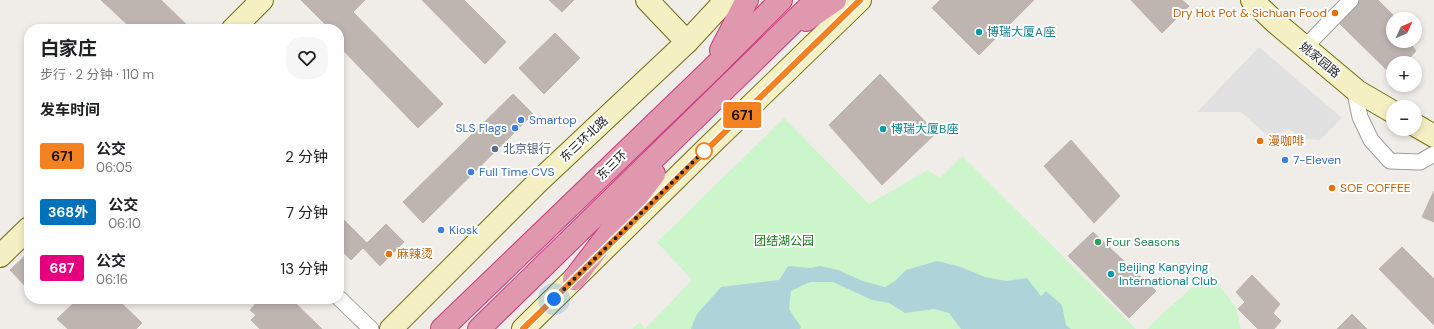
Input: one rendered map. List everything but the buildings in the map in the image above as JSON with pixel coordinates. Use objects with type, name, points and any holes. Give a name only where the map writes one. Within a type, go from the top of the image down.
[{"type":"highway","points":[[712,68],[747,0]]},
{"type":"highway","name":"东三环","points":[[442,329],[781,0]]},
{"type":"highway","name":"东三环","points":[[479,329],[699,116],[816,0]]},
{"type":"highway","points":[[772,43],[835,0]]},
{"type":"highway","points":[[574,279],[699,116]]},
{"type":"street","points":[[238,24],[262,0]]},
{"type":"street","points":[[647,0],[687,42]]},
{"type":"street","name":"东三环北路","points":[[391,329],[538,182],[687,42],[726,0]]},
{"type":"street","points":[[523,329],[860,0]]},
{"type":"street","name":"姚家园路","points":[[1252,0],[1354,88],[1386,108]]},
{"type":"street","points":[[1305,47],[1351,0]]},
{"type":"street","points":[[1354,88],[1360,117],[1368,134],[1371,140],[1390,161],[1420,162],[1434,154]]},
{"type":"street","points":[[1422,129],[1434,136]]},
{"type":"street","points":[[0,256],[24,233]]},
{"type":"street","points":[[344,303],[371,329]]},
{"type":"green space","name":"团结湖公园","points":[[784,118],[869,204],[928,170],[940,178],[962,156],[1136,329],[645,329],[692,280],[657,242]]},
{"type":"green space","points":[[1210,272],[1236,308],[1241,329],[1147,329],[1163,313]]},
{"type":"green space","points":[[640,322],[645,329],[632,329]]},
{"type":"shaded area","points":[[1259,47],[1342,118],[1320,140],[1304,139],[1289,129],[1270,138],[1241,112],[1197,112]]},
{"type":"water","points":[[937,261],[961,267],[985,277],[1007,281],[1027,278],[1041,296],[1046,291],[1062,305],[1066,325],[1071,329],[961,329],[949,313],[934,309],[905,313],[889,303],[872,300],[833,282],[810,282],[791,291],[789,309],[801,327],[800,329],[691,329],[697,314],[721,287],[779,280],[788,266],[811,268],[820,266],[838,270],[863,281],[885,287],[895,281],[906,270]]},
{"type":"bus line","name":"671","points":[[523,329],[860,0]]},
{"type":"place","name":"Dry Hot Pot & Sichuan Food","points":[[1335,13]]},
{"type":"place","name":"博瑞大厦A座","points":[[979,32]]},
{"type":"place","name":"Smartop","points":[[521,120]]},
{"type":"place","name":"SLS Flags","points":[[515,128]]},
{"type":"place","name":"博瑞大厦B座","points":[[883,129]]},
{"type":"place","name":"漫咖啡","points":[[1260,141]]},
{"type":"place","name":"北京银行","points":[[495,149]]},
{"type":"place","name":"7-Eleven","points":[[1285,160]]},
{"type":"place","name":"Full Time CVS","points":[[471,172]]},
{"type":"place","name":"SOE COFFEE","points":[[1332,188]]},
{"type":"place","name":"Kiosk","points":[[441,230]]},
{"type":"place","name":"Four Seasons","points":[[1098,242]]},
{"type":"place","name":"麻辣烫","points":[[389,254]]},
{"type":"place","name":"Beijing Kangying International Club","points":[[1111,274]]},
{"type":"route","points":[[554,299],[704,151]]}]
